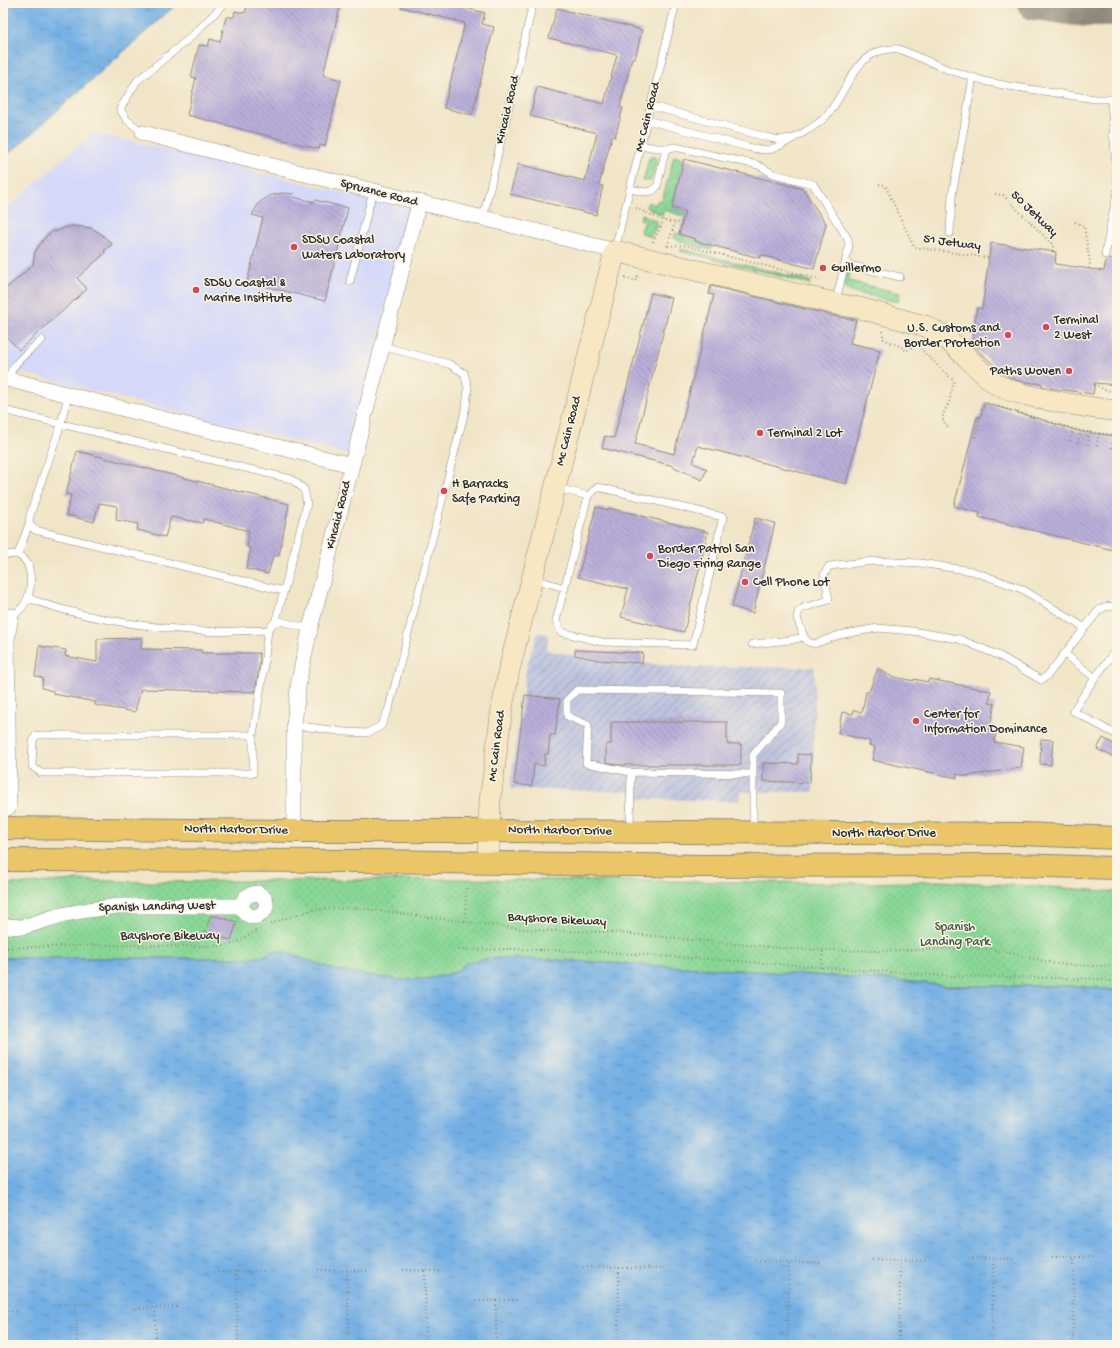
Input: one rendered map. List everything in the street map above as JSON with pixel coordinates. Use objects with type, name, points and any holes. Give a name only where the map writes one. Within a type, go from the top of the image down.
[{"type":"main road","name":"North Harbor Drive","points":[[3,828],[294,831],[1023,834],[1117,838]]},
{"type":"main road","points":[[3,860],[703,866],[1010,865],[1117,868]]},
{"type":"street","name":"Spruance Road","points":[[143,133],[615,251]]},
{"type":"street","name":"Kincaid Road","points":[[294,831],[294,725],[299,680],[310,629],[419,203]]},
{"type":"street","points":[[615,251],[860,308],[925,326],[933,329],[953,343],[978,368],[1003,388],[1038,399],[1117,411]]},
{"type":"street","name":"Mc Cain Road","points":[[488,863],[490,801],[502,708],[509,670],[615,251]]},
{"type":"street","points":[[839,304],[879,322],[915,333],[927,339],[989,391],[1002,399],[1080,418],[1115,429]]},
{"type":"street","points":[[5,379],[352,465]]},
{"type":"street","points":[[3,810],[9,807],[5,701],[7,617]]},
{"type":"street","name":"Spanish Landing West","points":[[3,926],[23,927],[61,915],[118,906],[241,906]]},
{"type":"lane","points":[[143,133],[127,120],[120,109],[137,81],[191,37],[225,3]]},
{"type":"lane","name":"Kincaid Road","points":[[483,218],[533,3]]},
{"type":"lane","name":"Mc Cain Road","points":[[615,251],[676,3]]},
{"type":"lane","points":[[647,120],[761,150],[772,150],[818,123],[827,115],[859,64],[868,56],[876,51],[890,48],[899,49],[949,70],[1009,86],[1095,99],[1114,99],[1117,182]]},
{"type":"lane","points":[[950,232],[952,196],[973,77]]},
{"type":"lane","points":[[651,106],[779,140],[794,138]]},
{"type":"lane","points":[[641,145],[656,148],[675,147],[758,165],[774,174],[813,184],[848,239],[849,246],[839,304]]},
{"type":"lane","points":[[630,189],[645,192],[652,191],[657,187],[665,152],[669,148]]},
{"type":"lane","points":[[350,281],[373,191]]},
{"type":"lane","points":[[1106,255],[1117,192]]},
{"type":"lane","points":[[845,264],[900,277]]},
{"type":"lane","points":[[5,379],[12,368],[42,340]]},
{"type":"lane","points":[[294,725],[345,732],[367,733],[381,726],[388,708],[466,407],[468,388],[464,373],[450,364],[382,346]]},
{"type":"lane","points":[[18,554],[30,524],[30,515],[61,424],[68,395]]},
{"type":"lane","points":[[3,410],[291,479],[304,489],[307,504],[276,620],[268,630],[263,674],[253,735],[254,773],[41,773],[32,766],[33,741],[36,735],[253,735]]},
{"type":"lane","points":[[555,487],[588,496]]},
{"type":"lane","points":[[598,487],[723,516],[692,645],[602,642],[561,632],[556,621],[588,496],[598,487]]},
{"type":"lane","points":[[30,524],[35,530],[284,591]]},
{"type":"lane","points":[[3,557],[6,555],[18,554],[28,564],[31,580],[28,598],[22,608],[7,617]]},
{"type":"lane","points":[[1085,628],[1022,590],[972,572],[920,563],[874,561],[829,566],[824,575],[829,600],[802,608],[798,612],[797,618],[804,637],[808,642],[814,644],[840,635],[878,628],[912,631],[959,639],[1000,656],[1040,680],[1047,676],[1065,654],[1099,610],[1111,605],[1117,607]]},
{"type":"lane","points":[[532,579],[565,588]]},
{"type":"lane","points":[[28,598],[53,607],[121,622],[202,631],[268,630]]},
{"type":"lane","points":[[276,620],[310,629]]},
{"type":"lane","points":[[752,644],[804,637]]},
{"type":"lane","points":[[1117,654],[1114,652],[1073,711],[1117,735]]},
{"type":"lane","points":[[1065,654],[1095,678]]},
{"type":"lane","points":[[753,774],[631,772],[586,763],[588,725],[567,716],[567,700],[577,690],[781,693],[781,722],[753,755],[753,774],[752,792],[753,832]]},
{"type":"lane","points":[[630,832],[631,772]]},
{"type":"path","name":"51 Jetway","points":[[879,184],[885,185],[914,247],[989,258]]},
{"type":"path","name":"50 Jetway","points":[[995,194],[1003,195],[1053,245],[1053,251]]},
{"type":"path","points":[[636,208],[664,220],[675,223],[682,222]]},
{"type":"path","points":[[652,244],[664,220]]},
{"type":"path","points":[[1076,222],[1084,226],[1090,263],[1089,269]]},
{"type":"path","points":[[666,246],[675,223]]},
{"type":"path","points":[[624,276],[636,281],[638,272]]},
{"type":"path","points":[[884,328],[883,340],[900,346],[907,351],[915,344],[954,381],[949,402],[943,414],[943,422],[948,427]]},
{"type":"path","points":[[1094,384],[1105,390],[1117,392]]},
{"type":"path","points":[[975,437],[983,402],[1081,431],[1099,433],[1115,429]]},
{"type":"path","points":[[1070,441],[1073,429]]},
{"type":"path","points":[[1115,429],[1117,435]]},
{"type":"path","points":[[1112,448],[1115,429]]},
{"type":"path","points":[[1078,443],[1081,431]]},
{"type":"path","points":[[1088,445],[1089,432]]},
{"type":"path","points":[[1097,446],[1099,433]]},
{"type":"path","points":[[465,922],[466,886]]},
{"type":"path","name":"Bayshore Bikeway","points":[[270,925],[298,914],[317,909],[366,909],[513,928],[551,931],[610,932],[760,947],[823,951],[973,948],[997,950],[1057,964],[1091,966],[1117,965]]},
{"type":"path","name":"Bayshore Bikeway","points":[[3,948],[102,945],[224,946],[236,943],[259,929]]},
{"type":"path","points":[[459,950],[512,949],[604,952],[949,976],[1096,979],[1117,982]]},
{"type":"path","points":[[822,968],[823,951]]},
{"type":"path","points":[[1052,1257],[1093,1257]]},
{"type":"path","points":[[1073,1345],[1074,1257]]},
{"type":"path","points":[[968,1258],[1015,1259]]},
{"type":"path","points":[[992,1345],[993,1258]]},
{"type":"path","points":[[872,1260],[928,1261]]},
{"type":"path","points":[[755,1261],[820,1264]]},
{"type":"path","points":[[899,1345],[900,1261]]},
{"type":"path","points":[[788,1345],[789,1262]]},
{"type":"path","points":[[583,1267],[666,1269]]},
{"type":"path","points":[[618,1345],[619,1268]]},
{"type":"path","points":[[318,1270],[367,1271]]},
{"type":"path","points":[[347,1270],[349,1345]]},
{"type":"path","points":[[403,1270],[444,1271]]},
{"type":"path","points":[[236,1271],[238,1345]]},
{"type":"path","points":[[214,1272],[265,1271]]},
{"type":"path","points":[[425,1271],[426,1345]]},
{"type":"path","points":[[476,1301],[520,1300]]},
{"type":"path","points":[[496,1301],[496,1345]]},
{"type":"path","points":[[59,1304],[95,1304]]},
{"type":"path","points":[[76,1304],[77,1345]]},
{"type":"path","points":[[132,1309],[177,1307]]},
{"type":"path","points":[[155,1308],[156,1345]]},
{"type":"path","points":[[3,1311],[17,1311]]},
{"type":"shaded area","name":"SDSU Coastal & Marine Insititute","points":[[93,132],[410,209],[349,455],[3,368],[3,212]]},
{"type":"shaded area","points":[[538,632],[548,635],[547,650],[596,660],[693,667],[815,667],[813,792],[740,792],[740,801],[639,799],[639,792],[510,789],[526,669]]},
{"type":"green space","points":[[650,156],[657,158],[655,170],[650,181],[643,181]]},
{"type":"green space","points":[[674,156],[684,159],[672,208],[685,211],[683,216],[664,210],[662,215],[646,207],[648,202],[655,205],[658,200],[662,201]]},
{"type":"green space","points":[[642,214],[658,222],[651,237],[640,232],[645,222],[640,219]]},
{"type":"green space","points":[[676,233],[696,239],[695,241],[712,245],[711,250],[688,244],[672,237]]},
{"type":"green space","points":[[681,249],[810,281],[810,284],[680,251]]},
{"type":"green space","points":[[846,272],[850,273],[849,281],[900,293],[898,302],[849,291],[843,286]]},
{"type":"green space","name":"Spanish Landing Park","points":[[453,879],[872,883],[941,881],[1117,892],[1117,990],[1073,986],[947,986],[906,981],[754,971],[492,958],[467,963],[455,972],[442,976],[402,980],[335,970],[278,951],[274,951],[261,957],[249,958],[3,958],[3,884],[74,880],[148,882]]},
{"type":"water","points":[[3,3],[178,3],[3,159]]},
{"type":"water","points":[[274,951],[291,954],[335,970],[402,980],[442,976],[455,972],[467,963],[492,958],[754,971],[906,981],[947,986],[1073,986],[1117,990],[1117,1345],[3,1345],[3,958],[249,958],[261,957]]},
{"type":"building","points":[[248,3],[341,3],[323,75],[341,80],[325,146],[320,145],[319,149],[187,115],[196,78],[191,77],[199,45],[208,46],[210,39],[220,42],[226,17],[234,17],[235,11],[245,13]]},
{"type":"building","points":[[401,3],[454,3],[466,6],[466,8],[485,13],[482,24],[494,27],[472,115],[444,108],[465,23],[401,7]]},
{"type":"building","points":[[557,8],[642,30],[635,59],[632,58],[620,107],[623,108],[615,137],[612,136],[599,185],[603,186],[596,215],[510,194],[518,164],[585,181],[597,133],[530,116],[537,87],[604,104],[617,55],[549,38]]},
{"type":"building","points":[[684,159],[803,189],[826,224],[814,269],[761,255],[760,258],[695,241],[696,239],[679,234],[685,211],[672,208]]},
{"type":"building","name":"SDSU Coastal Waters Laboratory","points":[[281,193],[294,194],[293,197],[314,202],[315,200],[348,208],[325,301],[247,282],[263,218],[252,215],[259,203],[269,196]]},
{"type":"building","points":[[73,226],[91,228],[100,233],[112,244],[104,251],[105,253],[77,278],[87,289],[19,350],[3,333],[3,291],[33,265],[35,252],[46,236],[54,231],[55,232]]},
{"type":"building","name":"Terminal 2 West","points":[[991,243],[1056,252],[1055,264],[1104,271],[1106,260],[1117,260],[1117,385],[1095,383],[1093,394],[1050,388],[1042,386],[1042,384],[1019,381],[1005,375],[972,345],[977,308],[982,309]]},
{"type":"building","points":[[711,286],[856,320],[850,343],[880,350],[846,484],[698,446],[693,463],[707,469],[702,480],[670,465],[602,448],[605,436],[614,438],[651,293],[672,298],[635,444],[674,454],[714,295],[709,294]]},
{"type":"building","points":[[985,403],[1082,432],[1117,436],[1117,551],[979,517],[980,513],[954,506],[977,417],[980,418]]},
{"type":"building","points":[[77,451],[289,504],[279,556],[273,556],[268,574],[246,569],[251,549],[247,547],[249,531],[204,519],[202,523],[171,517],[165,537],[137,530],[138,524],[116,520],[117,506],[99,503],[94,522],[66,515],[71,495],[66,494]]},
{"type":"building","name":"Border Patrol San Diego Firing Range","points":[[596,507],[608,510],[609,508],[708,532],[684,632],[621,617],[628,589],[578,577]]},
{"type":"building","points":[[755,518],[775,523],[753,613],[732,607]]},
{"type":"building","points":[[142,638],[141,649],[201,650],[202,653],[259,653],[260,660],[255,692],[141,689],[135,712],[95,705],[95,702],[54,694],[53,691],[42,688],[43,678],[35,676],[39,646],[66,650],[65,656],[97,662],[97,639]]},
{"type":"building","points":[[575,650],[643,653],[642,663],[598,660],[575,655]]},
{"type":"building","name":"Center for Information Dominance","points":[[878,668],[890,676],[914,681],[914,679],[928,682],[929,679],[991,691],[989,703],[995,704],[990,727],[997,729],[994,742],[1024,747],[1021,768],[966,776],[957,774],[957,778],[872,760],[875,747],[869,745],[870,741],[838,733],[842,712],[853,714],[854,710],[862,712],[866,692],[869,692]]},
{"type":"building","points":[[525,695],[560,699],[555,735],[550,735],[548,754],[545,754],[544,766],[534,764],[532,786],[514,784]]},
{"type":"building","points":[[611,722],[727,722],[727,744],[741,744],[741,765],[619,765],[606,762],[606,744],[611,744]]},
{"type":"building","points":[[1103,738],[1117,746],[1117,750],[1113,757],[1097,749]]},
{"type":"building","points":[[1041,739],[1053,740],[1051,765],[1040,764]]},
{"type":"building","points":[[798,754],[811,755],[810,783],[763,781],[763,763],[798,764]]},
{"type":"building","points":[[211,915],[237,922],[231,940],[205,933]]},
{"type":"taxiway","points":[[1034,3],[1086,10],[1107,10],[1117,8]]},
{"type":"place","name":"SDSU Coastal Waters Laboratory","points":[[294,247]]},
{"type":"place","name":"Guillermo","points":[[823,268]]},
{"type":"place","name":"SDSU Coastal & Marine Insititute","points":[[196,290]]},
{"type":"place","name":"Terminal 2 West","points":[[1046,327]]},
{"type":"place","name":"U.S. Customs and Border Protection","points":[[1008,335]]},
{"type":"place","name":"Paths Woven","points":[[1069,371]]},
{"type":"place","name":"Terminal 2 Lot","points":[[760,433]]},
{"type":"place","name":"H Barracks Safe Parking","points":[[444,491]]},
{"type":"place","name":"Border Patrol San Diego Firing Range","points":[[650,556]]},
{"type":"place","name":"Cell Phone Lot","points":[[745,582]]},
{"type":"place","name":"Center for Information Dominance","points":[[916,721]]}]
